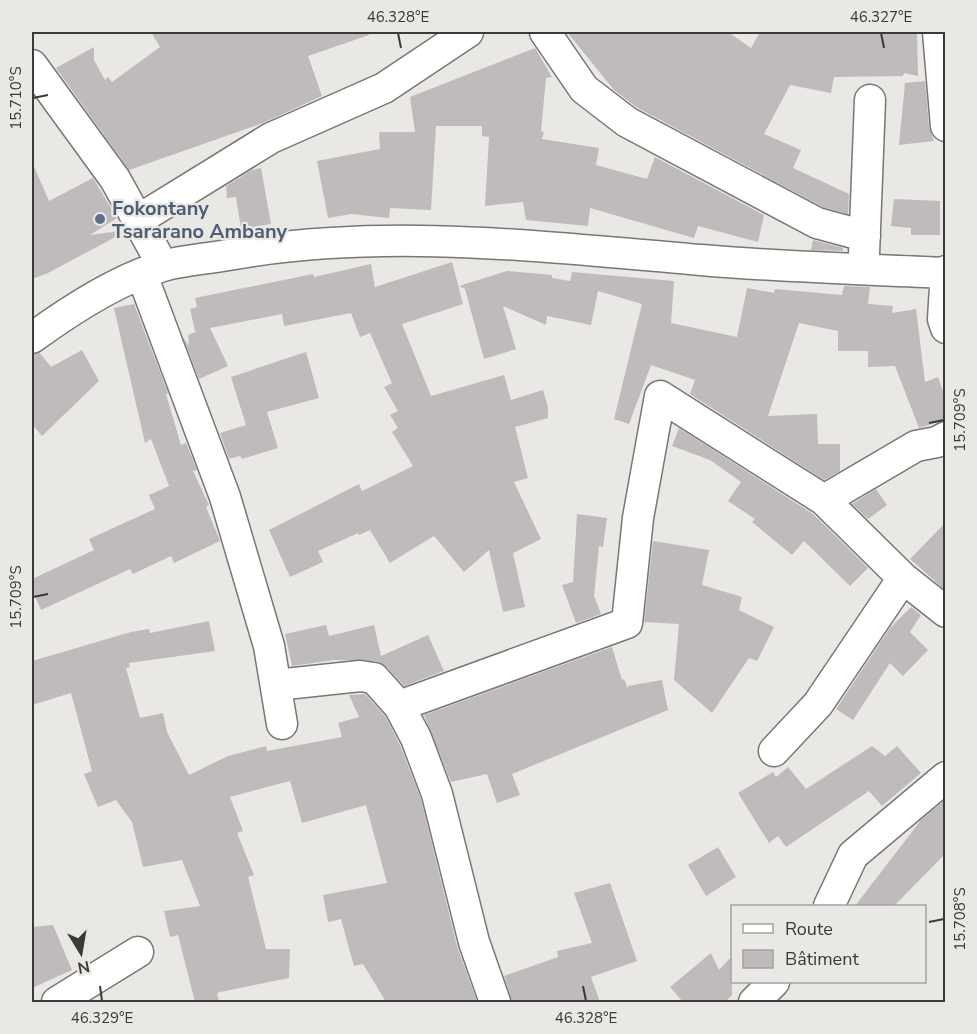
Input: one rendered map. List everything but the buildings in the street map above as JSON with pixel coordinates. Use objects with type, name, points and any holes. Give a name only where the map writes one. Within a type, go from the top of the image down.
[{"type":"street","points":[[138,220],[271,138],[384,87],[468,32]]},
{"type":"street","points":[[545,32],[584,89],[627,122],[675,150],[817,222],[865,236]]},
{"type":"street","points":[[938,32],[945,126]]},
{"type":"street","points":[[32,65],[115,179],[138,220],[269,646],[282,724]]},
{"type":"street","points":[[864,269],[870,100]]},
{"type":"street","points":[[32,338],[76,306],[152,271],[270,248],[327,242],[397,240],[519,243],[705,260],[945,272],[943,319],[945,328]]},
{"type":"street","points":[[399,706],[627,623],[638,518],[660,396],[824,500],[903,578],[945,612]]},
{"type":"street","points":[[824,500],[916,446],[937,442],[945,437]]},
{"type":"street","points":[[774,752],[818,704],[903,578]]},
{"type":"street","points":[[276,685],[360,676],[374,678],[399,706],[416,738],[437,794],[474,942],[495,1002]]},
{"type":"street","points":[[829,905],[853,855],[945,777]]},
{"type":"street","points":[[57,1002],[138,952]]},
{"type":"street","points":[[754,1002],[772,983]]},
{"type":"place","name":"Fokontany Tsararano Ambany","points":[[100,219]]}]
